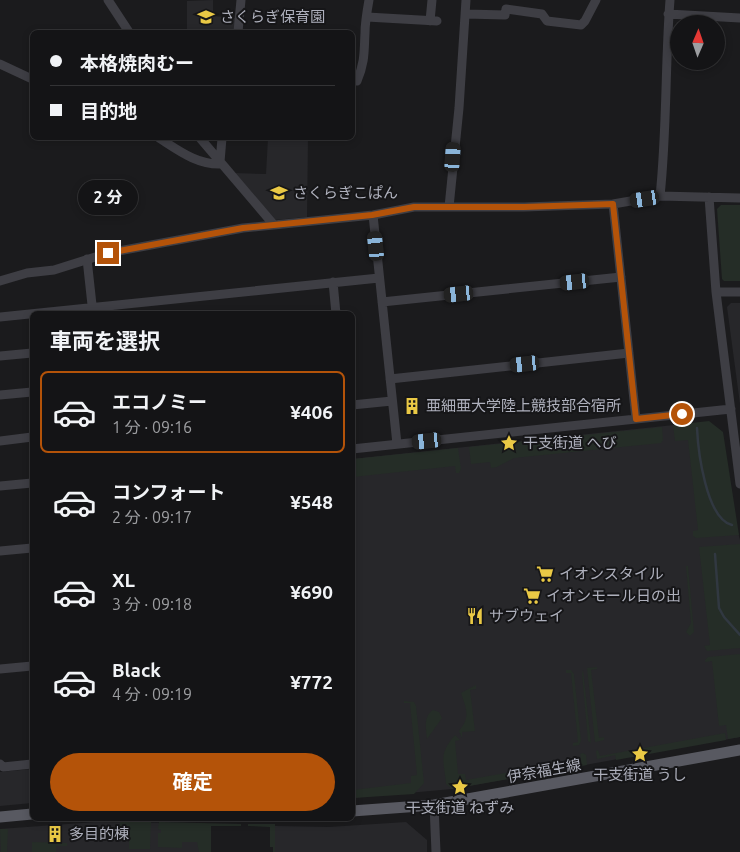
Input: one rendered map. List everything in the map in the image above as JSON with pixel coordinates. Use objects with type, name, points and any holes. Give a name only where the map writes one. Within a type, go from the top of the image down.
[{"type":"main road","name":"伊奈福生線","points":[[355,810],[434,805],[740,750]]},
{"type":"main road","points":[[0,817],[30,814]]},
{"type":"street","points":[[108,0],[128,30]]},
{"type":"street","points":[[238,30],[241,0]]},
{"type":"street","points":[[357,81],[363,66],[369,0]]},
{"type":"street","points":[[367,17],[434,21],[432,0]]},
{"type":"street","points":[[449,207],[466,0]]},
{"type":"street","points":[[466,14],[505,15],[506,9],[542,14],[547,21],[581,25],[596,0]]},
{"type":"street","points":[[660,196],[663,168],[670,0]]},
{"type":"street","points":[[668,14],[740,18]]},
{"type":"street","points":[[0,64],[30,78]]},
{"type":"street","points":[[162,140],[189,157],[214,164],[220,163]]},
{"type":"street","points":[[202,140],[274,225]]},
{"type":"street","points":[[220,163],[222,140]]},
{"type":"street","points":[[0,281],[27,273],[54,270],[108,253],[243,228],[372,215],[414,207],[524,207],[613,204],[660,196],[740,198]]},
{"type":"street","points":[[709,197],[716,292],[740,484]]},
{"type":"street","points":[[613,204],[636,419]]},
{"type":"street","points":[[372,215],[397,444]]},
{"type":"street","points":[[87,259],[92,311],[379,278]]},
{"type":"street","points":[[382,302],[621,277]]},
{"type":"street","points":[[333,282],[336,311]]},
{"type":"street","points":[[716,292],[740,292]]},
{"type":"street","points":[[0,317],[30,315]]},
{"type":"street","points":[[0,356],[30,353]]},
{"type":"street","points":[[390,378],[629,353]]},
{"type":"street","points":[[0,395],[30,392]]},
{"type":"street","points":[[355,404],[392,400]]},
{"type":"street","points":[[355,449],[731,409]]},
{"type":"street","points":[[0,441],[30,437]]},
{"type":"street","points":[[0,486],[30,482]]},
{"type":"street","points":[[0,551],[30,548]]},
{"type":"street","points":[[0,669],[30,666]]},
{"type":"street","points":[[0,764],[3,767],[30,764]]},
{"type":"street","points":[[434,805],[436,852]]},
{"type":"shaded area","name":"さくらぎ保育園","points":[[213,0],[213,16],[236,18],[234,30],[187,30],[187,1]]},
{"type":"shaded area","name":"さくらぎこぱん","points":[[268,140],[308,140],[307,217],[274,220],[234,173],[266,174]]},
{"type":"shaded area","points":[[721,205],[740,205],[740,281],[724,281],[722,279],[717,209]]},
{"type":"shaded area","points":[[731,303],[740,303],[740,404],[727,307]]},
{"type":"shaded area","points":[[709,421],[723,432],[739,535],[696,538],[693,536],[693,531],[698,530],[688,440],[675,441],[673,425]]},
{"type":"shaded area","name":"イオンモール日の出","points":[[693,423],[737,528],[740,540],[740,737],[452,789],[355,798],[355,459]]},
{"type":"shaded area","points":[[662,427],[663,440],[661,443],[514,458],[491,468],[490,462],[471,464],[469,447]]},
{"type":"shaded area","points":[[458,448],[461,469],[459,473],[456,473],[455,466],[355,477],[355,459]]},
{"type":"shaded area","points":[[740,544],[740,648],[707,651],[704,646],[710,645],[699,547]]},
{"type":"shaded area","points":[[686,566],[688,566],[694,632],[690,636],[686,632],[691,623]]},
{"type":"shaded area","points":[[740,654],[740,737],[728,739],[726,725],[719,726],[712,661],[705,662],[705,660],[708,657]]},
{"type":"shaded area","points":[[597,667],[597,669],[591,670],[599,738],[604,737],[604,740],[595,742],[587,668]]},
{"type":"shaded area","points":[[566,670],[571,670],[574,674],[581,741],[579,745],[573,746],[573,743],[578,742],[571,673],[566,673]]},
{"type":"shaded area","points":[[583,670],[591,743],[588,741]]},
{"type":"shaded area","points":[[476,685],[476,689],[470,690],[475,731],[462,732],[462,738],[459,731],[465,721],[466,712],[461,693]]},
{"type":"shaded area","points":[[404,701],[414,702],[416,706],[424,783],[414,794],[355,798],[355,790],[411,783],[411,776],[417,775],[410,703],[404,703]]},
{"type":"shaded area","points":[[433,710],[439,712],[442,718],[427,739],[426,719]]},
{"type":"shaded area","points":[[725,733],[726,740],[616,760],[615,755],[597,759],[596,751],[598,750],[600,756]]},
{"type":"shaded area","points":[[455,735],[460,740],[455,741],[458,774],[465,774],[466,780],[580,760],[580,754],[583,753],[586,755],[587,765],[452,789],[446,784],[443,758],[446,748]]},
{"type":"shaded area","points":[[30,769],[30,803],[0,806],[0,772]]},
{"type":"shaded area","points":[[95,822],[201,823],[200,852],[0,852],[0,829]]},
{"type":"shaded area","points":[[120,822],[151,822],[150,849],[129,849],[129,841],[119,841]]},
{"type":"shaded area","points":[[159,822],[241,824],[241,826],[211,826],[211,852],[199,852],[197,842],[182,842],[182,848],[158,847],[158,833],[161,833],[161,830],[158,829]]},
{"type":"shaded area","points":[[406,822],[427,840],[427,852],[274,852],[275,826],[329,827]]},
{"type":"shaded area","points":[[248,824],[275,824],[275,852],[273,852],[273,847],[270,847],[270,827],[248,826]]},
{"type":"shaded area","points":[[0,829],[8,829],[7,852],[1,852]]},
{"type":"shaded area","points":[[32,842],[67,843],[67,846],[56,846],[56,852],[32,852]]},
{"type":"waterway","points":[[697,428],[699,452],[710,497],[723,520],[732,525]]},
{"type":"waterway","points":[[715,554],[719,608],[724,617],[740,635]]},
{"type":"place","name":"さくらぎ保育園","points":[[206,17]]},
{"type":"place","name":"さくらぎこぱん","points":[[279,193]]},
{"type":"place","name":"亜細亜大学陸上競技部合宿所","points":[[412,406]]},
{"type":"place","name":"干支街道 へび","points":[[509,443]]},
{"type":"place","name":"イオンスタイル","points":[[545,574]]},
{"type":"place","name":"イオンモール日の出","points":[[532,596]]},
{"type":"place","name":"サブウェイ","points":[[475,616]]},
{"type":"place","name":"干支街道 うし","points":[[640,754]]},
{"type":"place","name":"干支街道 ねずみ","points":[[460,787]]},
{"type":"place","name":"多目的棟","points":[[55,834]]},
{"type":"route","points":[[108,253],[243,228],[372,215],[414,207],[524,207],[613,204],[636,419],[682,414]]}]
